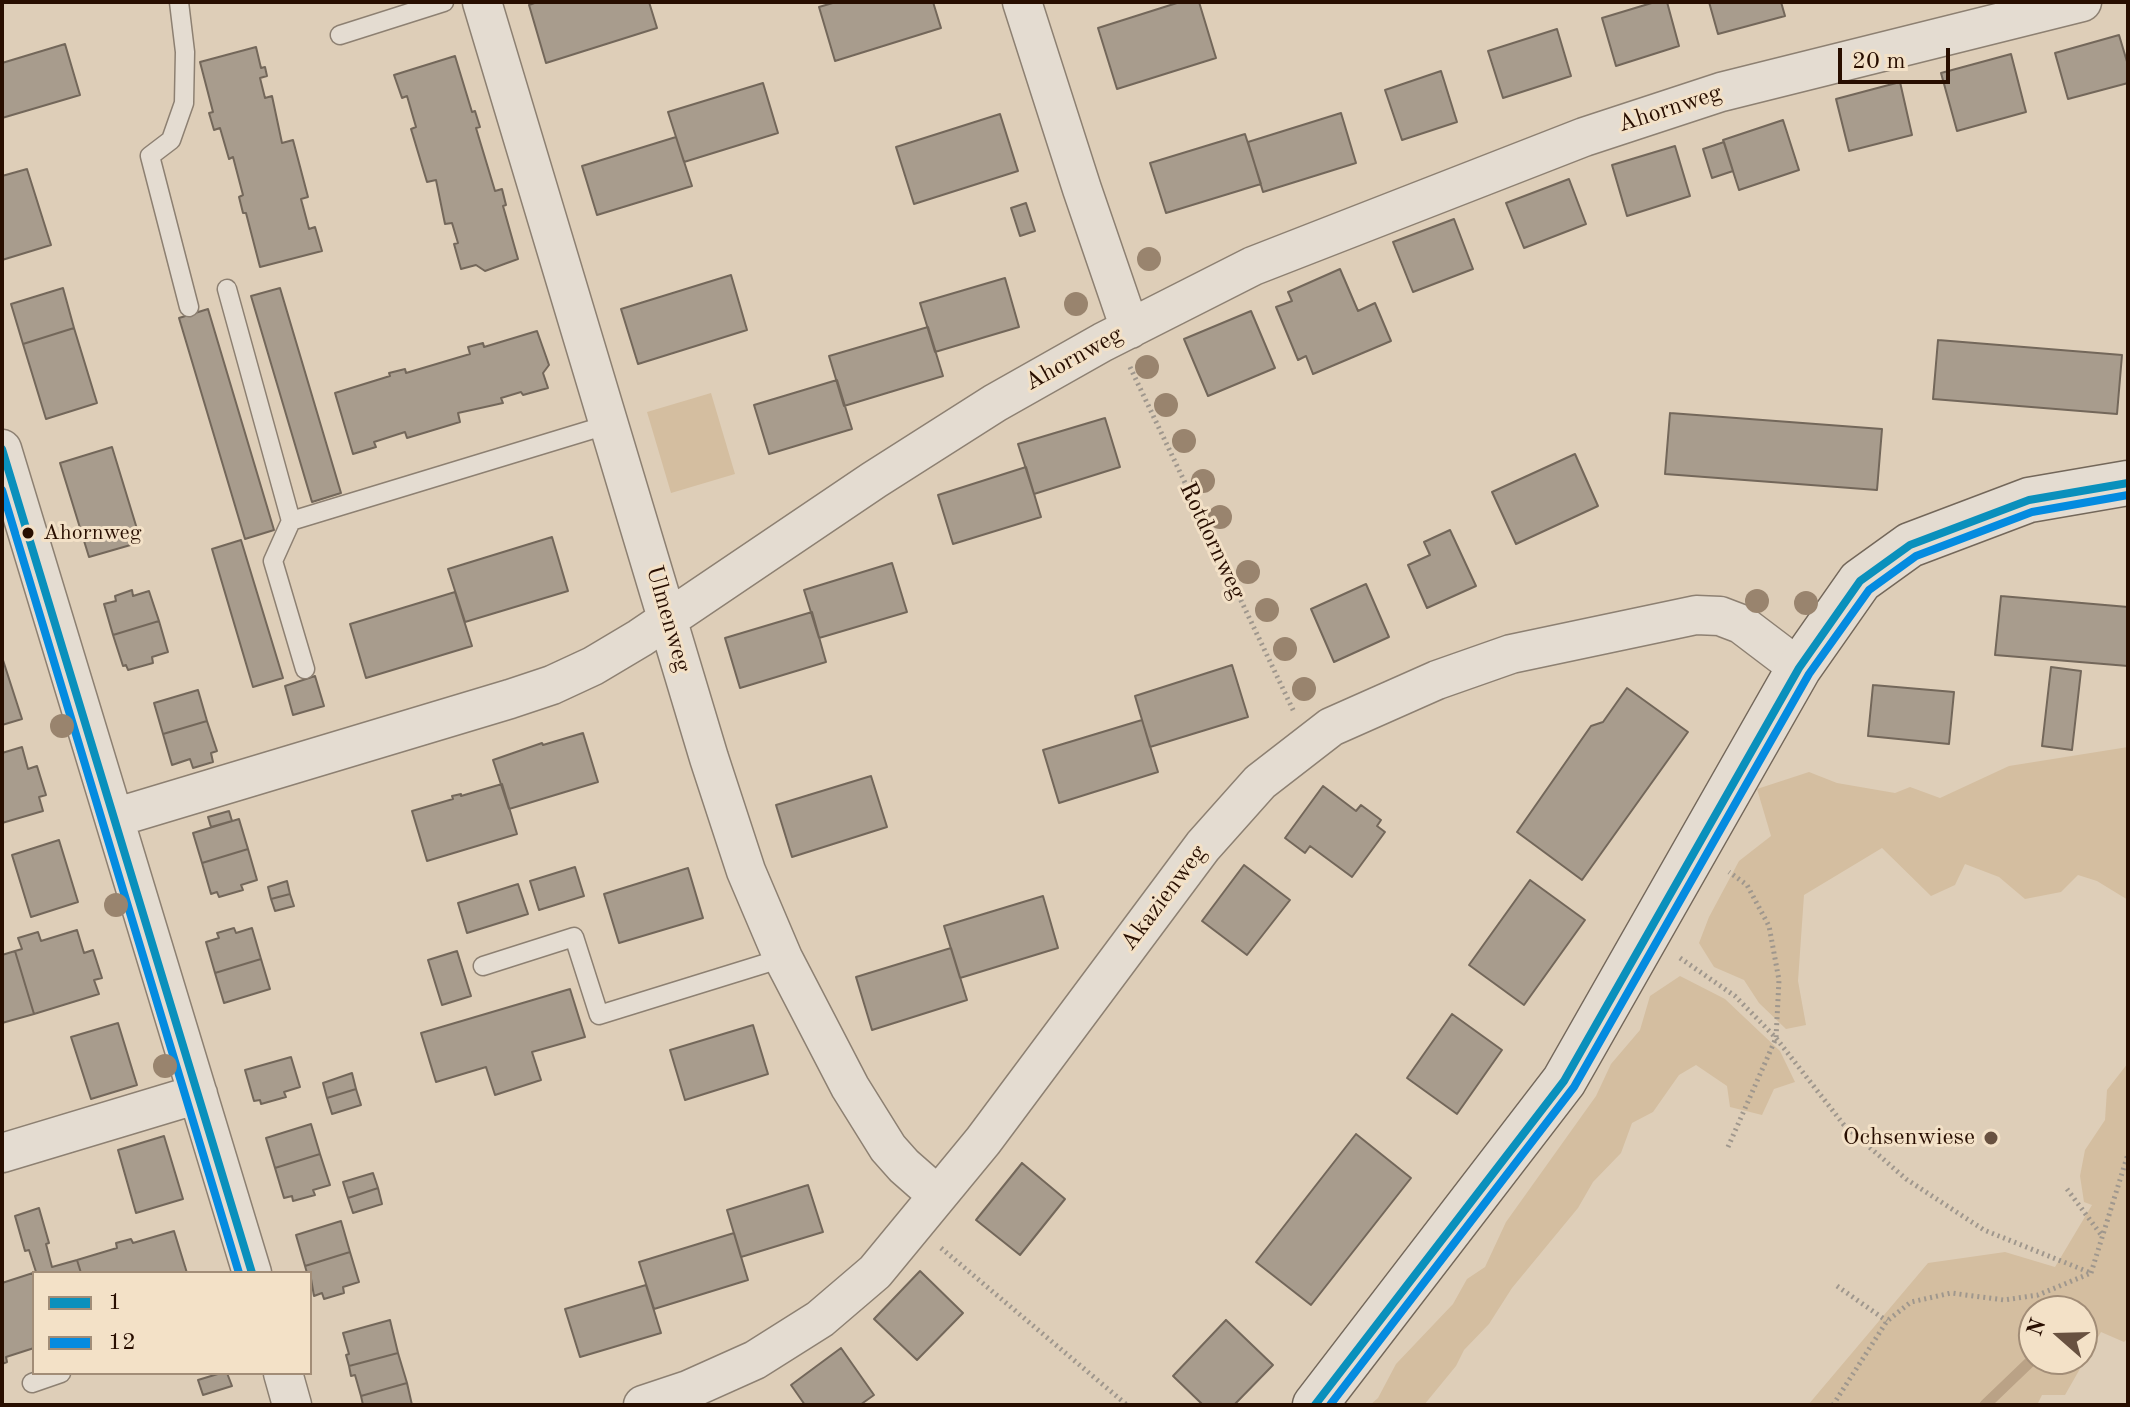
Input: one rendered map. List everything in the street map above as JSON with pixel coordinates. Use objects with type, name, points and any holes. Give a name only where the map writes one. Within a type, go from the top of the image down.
[{"type":"main road","points":[[1315,1405],[1564,1081],[1799,668],[1860,581],[1910,545],[2029,500],[2128,483]]},
{"type":"street","name":"Ulmenweg","points":[[482,2],[746,871],[783,958],[843,1074],[888,1148],[937,1195]]},
{"type":"street","points":[[1022,2],[1127,343]]},
{"type":"street","name":"Ahornweg","points":[[114,818],[552,685],[593,666],[995,403],[1127,343],[1253,266],[1584,137],[1764,80],[2082,2]]},
{"type":"street","points":[[2,449],[251,1271]]},
{"type":"street","name":"Akazienweg","points":[[643,1405],[688,1390],[755,1360],[820,1319],[875,1272],[983,1141],[1203,846],[1260,782],[1331,727],[1437,680],[1511,654],[1696,615],[1720,616],[1741,624],[1799,668]]},
{"type":"street","points":[[2,1153],[198,1094]]},
{"type":"street","points":[[284,1375],[292,1405]]},
{"type":"lane","points":[[179,2],[185,52],[184,103],[171,140],[150,156],[189,307]]},
{"type":"lane","points":[[340,35],[444,2]]},
{"type":"lane","points":[[227,289],[291,521],[273,561],[305,669]]},
{"type":"lane","points":[[291,521],[610,424]]},
{"type":"lane","points":[[483,966],[574,937],[599,1015],[783,958]]},
{"type":"lane","points":[[32,1383],[55,1375]]},
{"type":"path","name":"Rotdornweg","points":[[1127,343],[1299,723]]},
{"type":"path","points":[[1722,866],[1747,885],[1769,926],[1779,980],[1776,1038],[1728,1147]]},
{"type":"path","points":[[1689,963],[1735,996],[1776,1038],[1844,1125],[1906,1179],[1984,1230],[2091,1273]]},
{"type":"path","points":[[2091,1273],[2128,1154]]},
{"type":"path","points":[[2067,1189],[2102,1237]]},
{"type":"path","points":[[931,1239],[1127,1405]]},
{"type":"path","points":[[1833,1405],[1887,1321],[1911,1302],[1951,1293],[2004,1300],[2038,1295],[2091,1273]]},
{"type":"path","points":[[1837,1286],[1887,1321]]},
{"type":"shaded area","points":[[711,393],[735,474],[671,493],[647,412]]},
{"type":"shaded area","points":[[2128,747],[2128,900],[2097,881],[2078,875],[2061,892],[2025,899],[1999,877],[1965,864],[1955,885],[1931,896],[1882,848],[1804,895],[1798,981],[1806,1025],[1786,1029],[1759,1003],[1744,980],[1714,967],[1699,943],[1709,917],[1739,861],[1771,836],[1757,789],[1809,772],[1837,783],[1895,793],[1910,787],[1940,798],[2009,766]]},
{"type":"shaded area","points":[[1680,976],[1725,999],[1780,1051],[1795,1082],[1774,1089],[1762,1115],[1730,1107],[1727,1086],[1696,1065],[1679,1075],[1653,1112],[1632,1123],[1621,1153],[1593,1182],[1578,1208],[1512,1288],[1489,1324],[1464,1350],[1456,1366],[1424,1405],[1370,1405],[1378,1398],[1396,1364],[1453,1304],[1467,1279],[1485,1267],[1506,1222],[1596,1096],[1611,1064],[1640,1030],[1650,996]]},
{"type":"shaded area","points":[[2128,1063],[2128,1338],[2124,1342],[2101,1332],[2098,1337],[2098,1295],[2018,1295],[2018,1375],[2076,1375],[2065,1395],[2042,1395],[2037,1405],[1808,1405],[1928,1263],[2005,1252],[2055,1267],[2092,1205],[2084,1202],[2080,1176],[2085,1150],[2105,1120],[2107,1090]]},
{"type":"building","points":[[537,2],[649,2],[657,28],[546,63],[529,5]]},
{"type":"building","points":[[836,2],[933,2],[941,28],[835,61],[819,7]]},
{"type":"building","points":[[1180,2],[1199,2],[1216,58],[1117,89],[1098,28]]},
{"type":"building","points":[[1655,2],[1667,2],[1679,46],[1616,66],[1602,18]]},
{"type":"building","points":[[1709,2],[1781,2],[1785,16],[1718,34]]},
{"type":"building","points":[[1557,29],[1571,76],[1503,98],[1488,51]]},
{"type":"building","points":[[2119,35],[2128,65],[2128,83],[2068,99],[2055,53]]},
{"type":"building","points":[[65,44],[80,95],[2,118],[2,63]]},
{"type":"building","points":[[256,47],[261,68],[265,67],[267,76],[260,78],[265,98],[272,96],[282,143],[293,140],[308,197],[301,199],[309,229],[315,227],[322,251],[260,267],[239,197],[243,195],[233,157],[229,159],[220,128],[214,130],[209,113],[213,112],[200,62]]},
{"type":"building","points":[[2011,54],[2026,112],[1957,131],[1941,73]]},
{"type":"building","points":[[455,56],[472,112],[475,111],[480,127],[476,128],[495,191],[502,189],[506,205],[503,206],[518,259],[485,271],[476,265],[461,269],[452,223],[445,224],[436,180],[427,182],[411,129],[416,127],[407,96],[402,98],[394,75]]},
{"type":"building","points":[[1441,71],[1457,122],[1402,140],[1385,90]]},
{"type":"building","points":[[1900,82],[1912,135],[1849,151],[1836,99]]},
{"type":"building","points":[[763,83],[778,133],[684,162],[668,112]]},
{"type":"building","points":[[1341,113],[1356,163],[1263,192],[1248,142]]},
{"type":"building","points":[[1000,114],[1018,171],[914,204],[896,147]]},
{"type":"building","points":[[1783,120],[1799,170],[1739,190],[1723,140]]},
{"type":"building","points":[[1245,134],[1261,184],[1166,213],[1150,163]]},
{"type":"building","points":[[676,137],[692,186],[597,215],[582,166]]},
{"type":"building","points":[[1724,142],[1733,171],[1712,178],[1703,149]]},
{"type":"building","points":[[1675,146],[1690,196],[1627,216],[1612,165]]},
{"type":"building","points":[[27,169],[51,245],[2,260],[2,176]]},
{"type":"building","points":[[1569,179],[1586,224],[1524,248],[1506,203]]},
{"type":"building","points":[[1026,203],[1035,231],[1020,236],[1011,208]]},
{"type":"building","points":[[1454,219],[1473,269],[1413,292],[1393,242]]},
{"type":"building","points":[[1340,269],[1358,311],[1375,303],[1391,341],[1313,374],[1306,356],[1298,360],[1276,307],[1292,301],[1288,292]]},
{"type":"building","points":[[731,275],[747,330],[638,364],[621,309]]},
{"type":"building","points":[[1005,278],[1019,327],[935,352],[920,303]]},
{"type":"building","points":[[63,288],[74,328],[23,344],[11,304]]},
{"type":"building","points":[[280,288],[341,493],[312,502],[251,296]]},
{"type":"building","points":[[208,309],[274,530],[245,539],[179,318]]},
{"type":"building","points":[[1251,311],[1275,368],[1208,396],[1184,339]]},
{"type":"building","points":[[928,327],[943,376],[844,406],[829,356]]},
{"type":"building","points":[[74,328],[97,403],[46,419],[23,344]]},
{"type":"building","points":[[537,331],[549,365],[543,373],[548,388],[501,398],[503,403],[458,413],[460,422],[407,438],[405,432],[374,442],[376,447],[353,454],[335,393],[390,376],[389,373],[405,369],[406,373],[470,354],[468,347],[483,343],[484,347]]},
{"type":"building","points":[[1938,340],[2122,355],[2117,414],[1933,399]]},
{"type":"building","points":[[837,380],[852,429],[769,454],[754,405]]},
{"type":"building","points":[[1670,413],[1882,429],[1877,490],[1665,474]]},
{"type":"building","points":[[1105,418],[1120,467],[1034,494],[1018,444]]},
{"type":"building","points":[[112,447],[141,542],[89,557],[60,463]]},
{"type":"building","points":[[1575,454],[1598,506],[1516,544],[1492,492]]},
{"type":"building","points":[[1026,467],[1041,517],[953,544],[938,495]]},
{"type":"building","points":[[1450,530],[1476,586],[1427,608],[1408,565],[1430,555],[1424,542]]},
{"type":"building","points":[[552,537],[568,591],[465,622],[448,569]]},
{"type":"building","points":[[241,540],[283,678],[253,687],[212,549]]},
{"type":"building","points":[[892,563],[907,612],[819,638],[804,590]]},
{"type":"building","points":[[1366,584],[1389,637],[1334,662],[1311,609]]},
{"type":"building","points":[[132,590],[133,596],[149,591],[159,621],[113,635],[104,604],[116,601],[115,596]]},
{"type":"building","points":[[455,592],[472,646],[366,678],[350,624]]},
{"type":"building","points":[[2001,596],[2128,607],[2128,666],[1995,655]]},
{"type":"building","points":[[812,612],[826,662],[740,688],[725,638]]},
{"type":"building","points":[[159,621],[168,652],[152,657],[153,663],[128,670],[126,665],[123,666],[113,635]]},
{"type":"building","points":[[2,657],[22,719],[2,725]]},
{"type":"building","points":[[1232,665],[1248,717],[1150,747],[1135,696]]},
{"type":"building","points":[[2051,667],[2081,671],[2072,750],[2042,746]]},
{"type":"building","points":[[315,676],[324,706],[293,715],[285,686]]},
{"type":"building","points":[[1873,685],[1954,692],[1949,744],[1868,736]]},
{"type":"building","points":[[1627,688],[1688,732],[1582,880],[1517,832],[1591,726],[1603,722]]},
{"type":"building","points":[[198,690],[207,721],[163,734],[154,703]]},
{"type":"building","points":[[1142,720],[1158,772],[1059,803],[1043,750]]},
{"type":"building","points":[[207,721],[217,751],[211,753],[213,762],[193,768],[190,759],[172,765],[163,734]]},
{"type":"building","points":[[583,733],[598,782],[509,809],[493,760]]},
{"type":"building","points":[[22,747],[28,769],[37,766],[46,795],[39,797],[43,811],[2,823],[2,753]]},
{"type":"building","points":[[871,776],[887,827],[792,857],[776,805]]},
{"type":"building","points":[[502,784],[517,834],[427,861],[412,811],[453,799],[452,796]]},
{"type":"building","points":[[1323,786],[1356,811],[1361,805],[1381,820],[1377,826],[1385,832],[1352,877],[1310,846],[1305,853],[1285,838]]},
{"type":"building","points":[[229,811],[232,821],[211,827],[208,817]]},
{"type":"building","points":[[239,819],[248,849],[202,863],[193,833]]},
{"type":"building","points":[[59,840],[78,902],[31,917],[12,855]]},
{"type":"building","points":[[248,849],[257,880],[241,885],[243,890],[219,897],[217,892],[211,894],[202,863]]},
{"type":"building","points":[[1244,865],[1290,900],[1247,955],[1202,921]]},
{"type":"building","points":[[575,867],[584,896],[539,910],[530,881]]},
{"type":"building","points":[[688,868],[703,918],[619,943],[604,894]]},
{"type":"building","points":[[1530,880],[1585,920],[1524,1005],[1469,965]]},
{"type":"building","points":[[287,881],[290,894],[271,899],[268,887]]},
{"type":"building","points":[[518,884],[528,914],[467,933],[458,903]]},
{"type":"building","points":[[290,894],[294,906],[275,911],[271,899]]},
{"type":"building","points":[[1043,896],[1058,948],[960,978],[944,926]]},
{"type":"building","points":[[234,928],[236,933],[252,928],[261,959],[215,973],[206,942],[219,938],[217,933]]},
{"type":"building","points":[[77,930],[84,953],[93,950],[102,978],[94,980],[99,994],[34,1014],[15,951],[22,949],[18,938],[38,932],[41,941]]},
{"type":"building","points":[[951,948],[967,1000],[872,1030],[856,977]]},
{"type":"building","points":[[15,951],[34,1014],[2,1023],[2,955]]},
{"type":"building","points":[[457,951],[471,996],[442,1005],[428,960]]},
{"type":"building","points":[[261,959],[270,989],[224,1003],[215,973]]},
{"type":"building","points":[[570,989],[585,1037],[532,1052],[541,1080],[495,1095],[486,1067],[436,1082],[421,1033]]},
{"type":"building","points":[[1452,1014],[1502,1050],[1457,1114],[1407,1078]]},
{"type":"building","points":[[118,1023],[137,1085],[91,1099],[71,1037]]},
{"type":"building","points":[[753,1025],[768,1074],[685,1100],[670,1050]]},
{"type":"building","points":[[291,1057],[300,1087],[284,1092],[286,1097],[261,1104],[260,1100],[254,1101],[245,1070]]},
{"type":"building","points":[[352,1073],[356,1089],[327,1098],[323,1083]]},
{"type":"building","points":[[356,1089],[361,1105],[332,1114],[327,1098]]},
{"type":"building","points":[[311,1124],[320,1154],[275,1168],[266,1138]]},
{"type":"building","points":[[1356,1134],[1411,1178],[1311,1305],[1256,1262]]},
{"type":"building","points":[[164,1136],[183,1199],[136,1213],[118,1150]]},
{"type":"building","points":[[320,1154],[330,1185],[313,1190],[315,1195],[293,1201],[292,1196],[284,1198],[275,1168]]},
{"type":"building","points":[[1022,1163],[1065,1199],[1020,1255],[976,1220]]},
{"type":"building","points":[[373,1173],[378,1188],[348,1198],[343,1182]]},
{"type":"building","points":[[808,1185],[823,1232],[741,1257],[727,1210]]},
{"type":"building","points":[[378,1188],[382,1204],[353,1213],[348,1198]]},
{"type":"building","points":[[39,1208],[52,1267],[77,1260],[80,1271],[36,1271],[29,1250],[25,1251],[15,1216]]},
{"type":"building","points":[[341,1221],[350,1252],[305,1266],[296,1235]]},
{"type":"building","points":[[174,1231],[186,1271],[80,1271],[77,1260],[117,1248],[116,1243],[131,1239],[133,1243]]},
{"type":"building","points":[[734,1233],[748,1280],[654,1309],[639,1262]]},
{"type":"building","points":[[350,1252],[359,1282],[343,1287],[344,1293],[324,1299],[322,1293],[314,1296],[312,1271],[306,1271],[305,1266]]},
{"type":"building","points":[[920,1271],[963,1313],[917,1360],[874,1319]]},
{"type":"building","points":[[32,1273],[32,1349],[6,1357],[7,1362],[2,1364],[2,1283]]},
{"type":"building","points":[[646,1285],[661,1333],[580,1357],[565,1309]]},
{"type":"building","points":[[390,1320],[398,1353],[349,1366],[343,1333]]},
{"type":"building","points":[[1226,1320],[1273,1365],[1234,1405],[1203,1405],[1173,1376]]},
{"type":"building","points":[[841,1348],[874,1395],[860,1405],[805,1405],[791,1385]]},
{"type":"building","points":[[398,1353],[407,1383],[361,1396],[349,1366]]},
{"type":"building","points":[[228,1375],[232,1386],[203,1395],[198,1380]]},
{"type":"building","points":[[407,1383],[412,1405],[363,1405],[361,1396]]},
{"type":"waterway","points":[[1985,1405],[2018,1373]]},
{"type":"transit line","name":"1","points":[[2,449],[251,1271]]},
{"type":"transit line","name":"1","points":[[1315,1405],[1564,1081],[1799,668],[1860,581],[1910,545],[2029,500],[2128,483]]},
{"type":"transit line","name":"12","points":[[2,490],[238,1271]]},
{"type":"transit line","name":"12","points":[[1330,1405],[1574,1087],[1809,674],[1869,590],[1916,556],[2032,512],[2128,495]]},
{"type":"place","name":"Ahornweg","points":[[28,533]]},
{"type":"place","name":"Ochsenwiese","points":[[1991,1138]]}]
